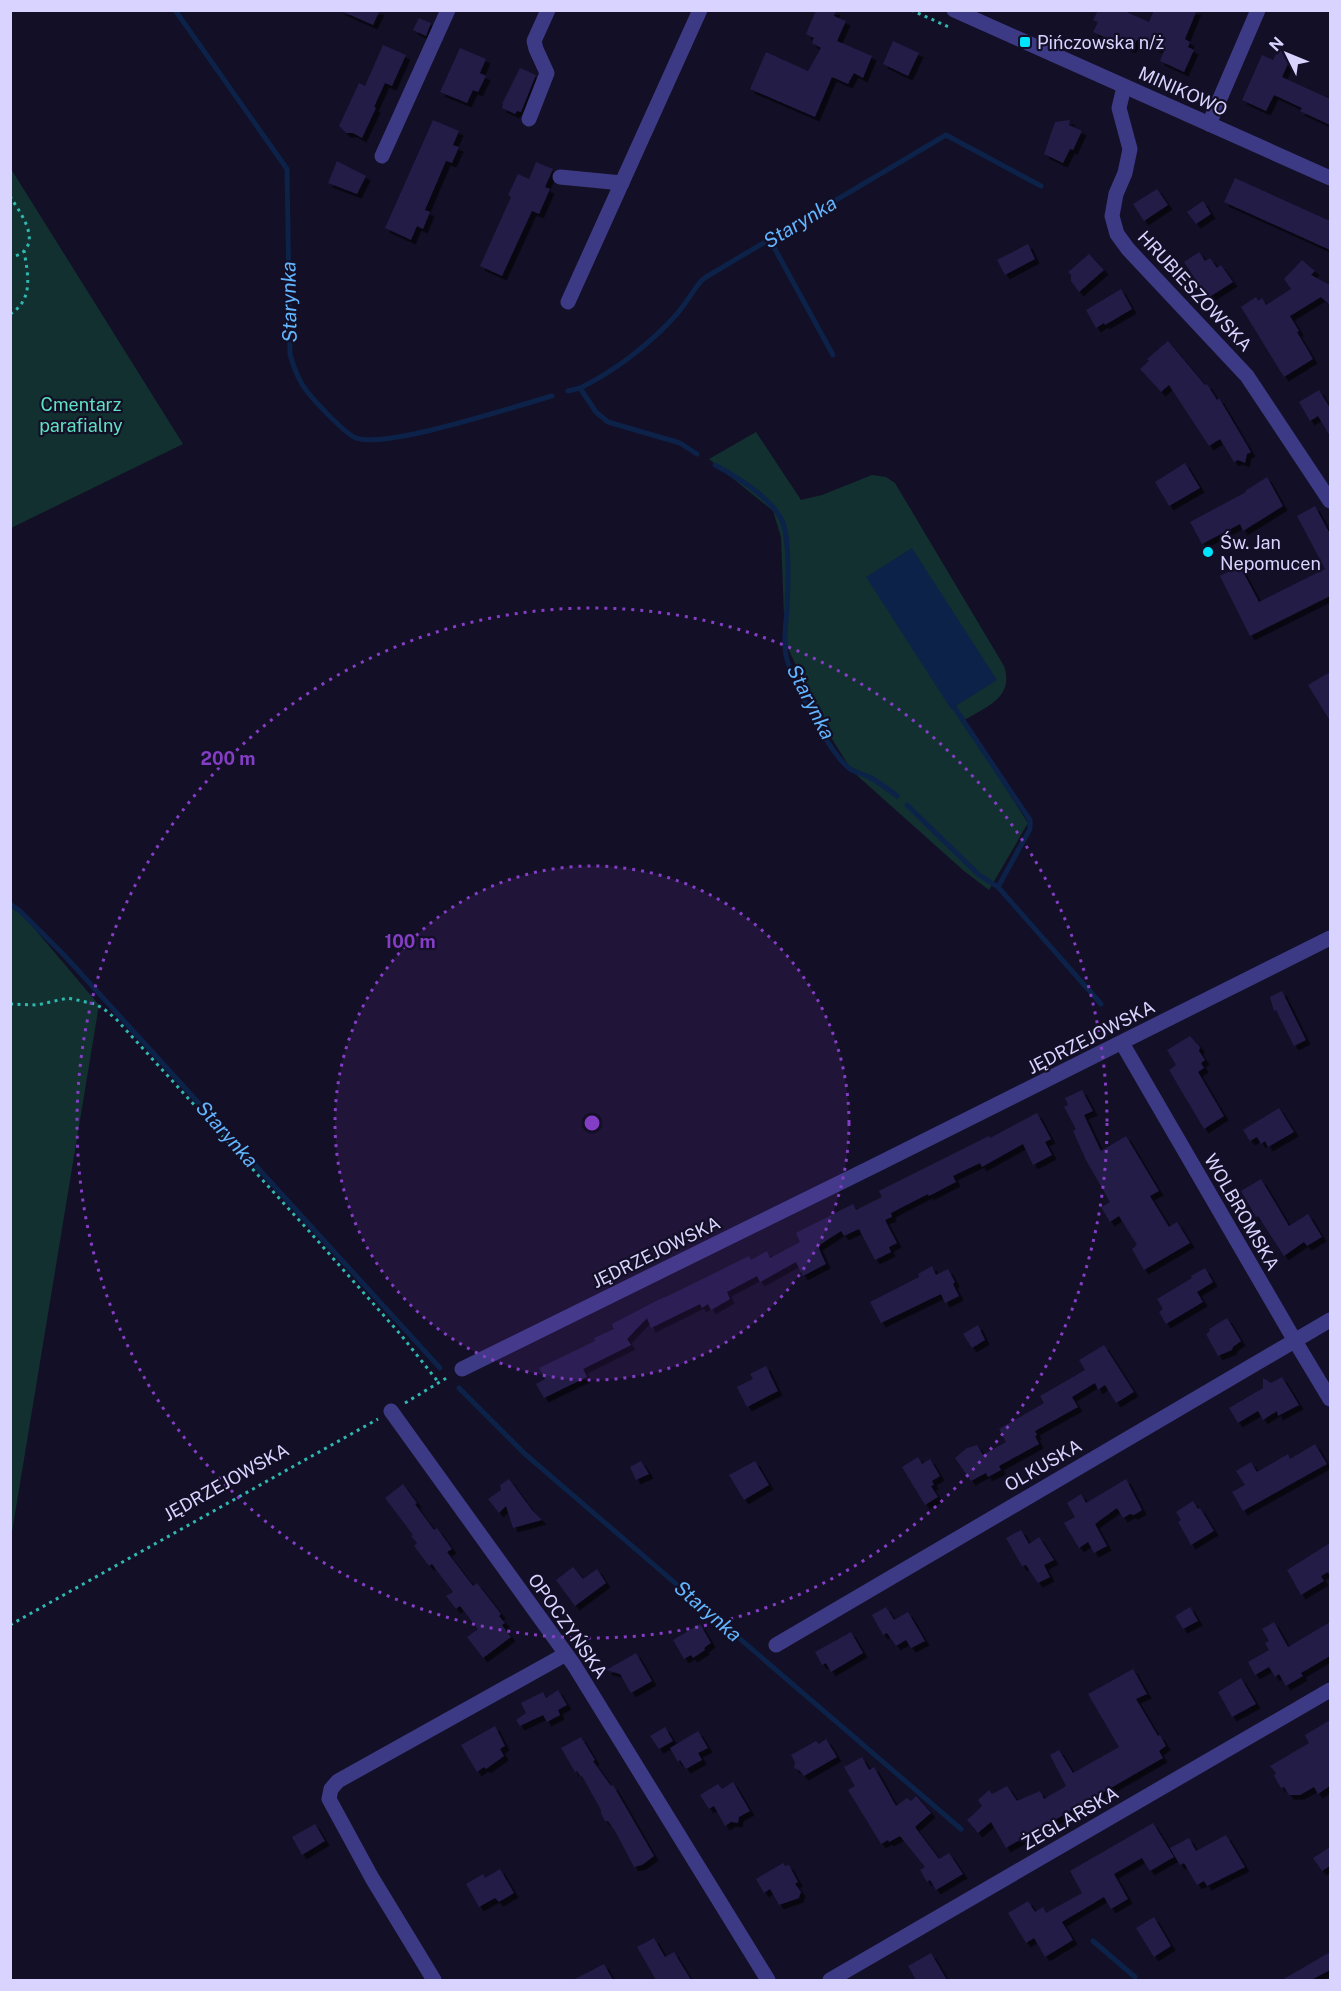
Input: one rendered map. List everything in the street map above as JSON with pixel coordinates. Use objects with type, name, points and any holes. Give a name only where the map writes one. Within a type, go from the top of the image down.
[{"type":"street","points":[[382,156],[448,10]]},
{"type":"street","points":[[529,119],[547,73],[534,41],[548,10]]},
{"type":"street","points":[[568,303],[700,10]]},
{"type":"street","name":"MINIKOWO","points":[[954,10],[1330,178]]},
{"type":"street","points":[[1209,124],[1258,10]]},
{"type":"street","name":"HRUBIESZOWSKA","points":[[1124,87],[1119,108],[1131,149],[1114,202],[1112,216],[1117,234],[1128,249],[1247,376],[1330,501]]},
{"type":"street","points":[[560,177],[622,183]]},
{"type":"street","name":"JĘDRZEJOWSKA","points":[[462,1369],[1330,938]]},
{"type":"street","name":"WOLBROMSKA","points":[[1122,1043],[1294,1341],[1330,1399]]},
{"type":"street","name":"OLKUSKA","points":[[776,1645],[1330,1320]]},
{"type":"street","name":"OPOCZYŃSKA","points":[[392,1411],[566,1654],[768,1980]]},
{"type":"street","points":[[434,1980],[372,1878],[329,1799],[331,1789],[338,1780],[566,1654]]},
{"type":"street","name":"ŻEGLARSKA","points":[[830,1980],[1330,1690]]},
{"type":"path","points":[[10,196],[28,229],[29,241],[24,251],[28,278],[26,298],[20,308],[10,314]]},
{"type":"path","points":[[10,258],[24,251]]},
{"type":"path","points":[[10,1004],[38,1005],[68,998],[104,1008],[308,1230],[401,1335],[439,1383]]},
{"type":"path","name":"JĘDRZEJOWSKA","points":[[10,1625],[392,1411],[462,1369]]},
{"type":"green space","name":"Cmentarz parafialny","points":[[11,169],[183,444],[10,528]]},
{"type":"green space","points":[[756,432],[801,500],[822,495],[872,475],[886,477],[895,483],[1004,666],[1006,677],[1002,694],[989,706],[963,721],[1028,823],[989,890],[964,871],[852,771],[827,731],[785,642],[781,537],[773,511],[709,459]]},
{"type":"green space","points":[[11,901],[99,1005],[11,1538]]},
{"type":"water","points":[[912,548],[997,680],[951,709],[866,577]]},
{"type":"building","points":[[339,10],[380,10],[373,25]]},
{"type":"building","points":[[816,10],[836,10],[834,16],[846,21],[837,41],[872,56],[863,78],[854,73],[848,84],[832,77],[815,117],[750,89],[766,52],[808,71],[821,48],[812,43],[814,38],[806,34]]},
{"type":"building","points":[[1098,10],[1122,10],[1149,22],[1154,10],[1197,10],[1185,39],[1190,42],[1188,47],[1194,50],[1184,72],[1160,61],[1164,51],[1137,40],[1131,49],[1093,32],[1098,22],[1093,20]]},
{"type":"building","points":[[419,18],[431,23],[426,36],[413,30]]},
{"type":"building","points":[[893,41],[919,53],[908,76],[883,64]]},
{"type":"building","points":[[383,45],[406,55],[392,86],[385,83],[362,138],[353,133],[346,133],[339,126],[359,83],[365,86]]},
{"type":"building","points":[[1280,47],[1293,53],[1282,77],[1330,99],[1330,125],[1300,111],[1302,108],[1274,95],[1266,111],[1242,100],[1262,55],[1273,60]]},
{"type":"building","points":[[460,48],[486,59],[480,73],[486,76],[478,92],[473,90],[467,103],[440,92]]},
{"type":"building","points":[[520,68],[536,75],[521,112],[517,111],[515,114],[502,108],[502,104]]},
{"type":"building","points":[[433,120],[459,131],[453,145],[459,147],[452,163],[446,161],[425,210],[430,212],[423,229],[417,226],[411,240],[385,228]]},
{"type":"building","points":[[1070,120],[1069,125],[1082,131],[1073,150],[1070,149],[1063,163],[1044,154],[1055,122]]},
{"type":"building","points":[[337,161],[366,176],[357,194],[328,183]]},
{"type":"building","points":[[536,162],[553,169],[545,187],[550,189],[539,214],[532,211],[502,276],[480,266],[511,197],[508,195],[518,174],[529,179]]},
{"type":"building","points":[[1235,178],[1330,221],[1330,250],[1224,202]]},
{"type":"building","points":[[1157,189],[1168,205],[1144,221],[1133,204]]},
{"type":"building","points":[[1203,201],[1211,214],[1196,224],[1187,212]]},
{"type":"building","points":[[1028,244],[1035,259],[1005,275],[997,260]]},
{"type":"building","points":[[1199,252],[1205,261],[1210,258],[1217,268],[1221,265],[1233,282],[1208,298],[1184,262]]},
{"type":"building","points":[[1089,254],[1104,270],[1079,292],[1068,272]]},
{"type":"building","points":[[1302,260],[1315,271],[1311,275],[1330,285],[1330,305],[1321,297],[1290,316],[1313,359],[1284,377],[1241,307],[1256,297],[1258,301],[1262,298],[1266,305],[1291,289],[1284,279]]},
{"type":"building","points":[[1121,289],[1132,309],[1096,328],[1086,310]]},
{"type":"building","points":[[1168,341],[1205,385],[1207,384],[1217,400],[1219,398],[1251,452],[1247,454],[1245,463],[1238,460],[1234,462],[1220,439],[1209,446],[1169,385],[1161,392],[1140,369],[1149,361],[1147,359]]},
{"type":"building","points":[[1319,390],[1330,408],[1330,436],[1318,416],[1310,421],[1299,402]]},
{"type":"building","points":[[1185,463],[1200,488],[1169,506],[1155,482]]},
{"type":"building","points":[[1267,477],[1283,506],[1243,531],[1240,524],[1202,544],[1190,522],[1246,492]]},
{"type":"building","points":[[1315,506],[1330,534],[1330,596],[1250,636],[1220,576],[1240,566],[1259,602],[1325,569],[1297,516]]},
{"type":"building","points":[[1330,672],[1330,721],[1308,685]]},
{"type":"building","points":[[1282,991],[1306,1040],[1294,1046],[1276,1010],[1274,1011],[1270,997]]},
{"type":"building","points":[[1190,1036],[1200,1047],[1199,1051],[1205,1060],[1201,1063],[1204,1068],[1198,1072],[1224,1116],[1204,1129],[1169,1070],[1176,1065],[1167,1050]]},
{"type":"building","points":[[1082,1090],[1093,1111],[1084,1115],[1101,1151],[1126,1136],[1159,1191],[1150,1196],[1169,1227],[1177,1222],[1190,1243],[1144,1270],[1132,1249],[1137,1245],[1119,1216],[1110,1222],[1101,1207],[1110,1202],[1086,1160],[1073,1131],[1076,1129],[1064,1107],[1068,1105],[1065,1098]]},
{"type":"building","points":[[1279,1108],[1294,1132],[1268,1147],[1265,1141],[1261,1144],[1257,1137],[1250,1141],[1243,1130]]},
{"type":"building","points":[[1037,1113],[1051,1139],[1045,1142],[1052,1155],[1033,1165],[1023,1144],[982,1167],[980,1163],[953,1176],[956,1182],[891,1213],[892,1217],[885,1220],[897,1243],[889,1247],[891,1252],[875,1260],[859,1229],[844,1236],[841,1231],[818,1246],[826,1264],[803,1276],[796,1262],[760,1282],[757,1276],[727,1292],[730,1299],[711,1310],[708,1304],[702,1308],[700,1304],[651,1328],[647,1318],[627,1339],[631,1345],[583,1369],[587,1377],[544,1398],[536,1384],[545,1379],[539,1368],[595,1341],[594,1338],[614,1329],[612,1324],[749,1256],[751,1260],[767,1251],[770,1258],[800,1242],[796,1233],[853,1204],[856,1210],[882,1197],[879,1191]]},
{"type":"building","points":[[1261,1179],[1289,1226],[1308,1214],[1322,1237],[1307,1246],[1304,1242],[1284,1256],[1258,1216],[1256,1217],[1241,1191]]},
{"type":"building","points":[[932,1266],[936,1275],[948,1269],[959,1296],[945,1303],[941,1294],[881,1323],[870,1302],[919,1277],[918,1274]]},
{"type":"building","points":[[1205,1268],[1213,1282],[1197,1292],[1203,1302],[1166,1324],[1159,1312],[1163,1309],[1157,1299]]},
{"type":"building","points":[[1227,1318],[1241,1341],[1232,1350],[1218,1356],[1206,1334],[1210,1331],[1209,1329]]},
{"type":"building","points":[[978,1325],[985,1340],[972,1348],[963,1334]]},
{"type":"building","points":[[1104,1345],[1134,1392],[1116,1403],[1105,1385],[1098,1390],[1095,1383],[1072,1397],[1078,1407],[1035,1431],[1039,1444],[999,1466],[1001,1470],[988,1477],[986,1473],[971,1481],[955,1458],[967,1448],[977,1445],[983,1455],[1006,1442],[999,1429],[1044,1403],[1040,1396],[1085,1370],[1079,1360]]},
{"type":"building","points":[[766,1366],[778,1391],[747,1407],[737,1387],[753,1379],[750,1374]]},
{"type":"building","points":[[1282,1377],[1299,1405],[1278,1416],[1277,1411],[1263,1420],[1258,1411],[1238,1423],[1229,1408],[1263,1388],[1263,1378],[1271,1383]]},
{"type":"building","points":[[1315,1444],[1327,1464],[1243,1511],[1232,1492],[1245,1485],[1236,1471],[1251,1462],[1257,1472],[1288,1454],[1290,1459]]},
{"type":"building","points":[[918,1457],[922,1464],[930,1459],[940,1476],[932,1481],[934,1485],[931,1486],[938,1497],[925,1505],[902,1467]]},
{"type":"building","points":[[641,1461],[649,1474],[636,1480],[630,1467]]},
{"type":"building","points":[[755,1461],[769,1485],[744,1500],[729,1475]]},
{"type":"building","points":[[509,1479],[542,1520],[513,1528],[506,1506],[499,1513],[488,1499],[501,1490],[500,1485]]},
{"type":"building","points":[[1126,1479],[1142,1510],[1123,1518],[1117,1508],[1095,1524],[1107,1546],[1094,1553],[1088,1542],[1079,1548],[1064,1523],[1075,1517],[1067,1503],[1081,1494],[1086,1503]]},
{"type":"building","points":[[403,1484],[434,1530],[437,1528],[452,1549],[447,1552],[473,1586],[477,1583],[501,1614],[499,1616],[505,1623],[502,1625],[511,1637],[483,1658],[467,1637],[478,1629],[460,1606],[456,1609],[446,1596],[453,1592],[432,1564],[429,1566],[414,1546],[417,1543],[411,1536],[413,1535],[385,1498]]},
{"type":"building","points":[[1193,1501],[1214,1531],[1191,1545],[1178,1522],[1181,1520],[1176,1512]]},
{"type":"building","points":[[1021,1530],[1029,1544],[1039,1537],[1054,1560],[1044,1565],[1050,1577],[1038,1583],[1026,1565],[1022,1566],[1006,1538]]},
{"type":"building","points":[[1330,1543],[1330,1576],[1328,1572],[1321,1576],[1324,1581],[1301,1595],[1287,1570]]},
{"type":"building","points":[[573,1567],[583,1579],[597,1569],[606,1583],[575,1606],[556,1580]]},
{"type":"building","points":[[886,1607],[894,1620],[908,1612],[925,1641],[911,1648],[906,1640],[896,1646],[887,1633],[883,1635],[872,1615]]},
{"type":"building","points":[[1190,1607],[1198,1621],[1183,1629],[1175,1616]]},
{"type":"building","points":[[1274,1622],[1288,1647],[1330,1622],[1330,1656],[1301,1673],[1303,1676],[1286,1686],[1279,1674],[1275,1677],[1269,1667],[1255,1675],[1248,1662],[1269,1650],[1265,1643],[1269,1641],[1262,1629]]},
{"type":"building","points":[[700,1624],[711,1643],[693,1658],[691,1655],[684,1659],[673,1640]]},
{"type":"building","points":[[851,1632],[863,1653],[831,1672],[826,1663],[822,1665],[815,1652]]},
{"type":"building","points":[[636,1653],[652,1681],[631,1693],[620,1674],[606,1670]]},
{"type":"building","points":[[1133,1669],[1147,1694],[1136,1699],[1166,1746],[1159,1751],[1163,1758],[1006,1848],[991,1822],[978,1833],[967,1820],[982,1806],[978,1800],[989,1790],[992,1794],[1007,1786],[1017,1801],[1040,1791],[1044,1799],[1066,1786],[1050,1755],[1059,1750],[1073,1773],[1119,1747],[1088,1694]]},
{"type":"building","points":[[1241,1678],[1256,1704],[1232,1717],[1218,1692]]},
{"type":"building","points":[[558,1690],[567,1705],[558,1710],[560,1715],[547,1722],[543,1715],[520,1726],[516,1720],[526,1713],[521,1703],[543,1692],[546,1698]]},
{"type":"building","points":[[1330,1720],[1330,1786],[1318,1794],[1314,1787],[1300,1795],[1289,1795],[1284,1787],[1281,1788],[1274,1776],[1276,1773],[1270,1766],[1309,1743],[1305,1735]]},
{"type":"building","points":[[495,1726],[505,1746],[500,1749],[504,1756],[486,1769],[484,1767],[477,1772],[461,1745]]},
{"type":"building","points":[[665,1727],[673,1741],[659,1749],[650,1736]]},
{"type":"building","points":[[698,1731],[708,1748],[698,1753],[702,1760],[686,1769],[680,1760],[678,1762],[670,1748]]},
{"type":"building","points":[[581,1737],[595,1760],[593,1761],[611,1786],[613,1785],[654,1856],[642,1865],[634,1867],[615,1831],[608,1821],[605,1821],[582,1776],[577,1771],[575,1772],[561,1748]]},
{"type":"building","points":[[826,1739],[837,1757],[804,1776],[794,1768],[795,1762],[791,1755],[816,1741],[819,1744]]},
{"type":"building","points":[[862,1757],[869,1770],[874,1767],[896,1806],[907,1798],[911,1801],[916,1796],[931,1813],[915,1827],[939,1859],[949,1853],[963,1874],[936,1890],[930,1880],[927,1882],[920,1870],[925,1867],[900,1836],[881,1844],[848,1790],[855,1786],[844,1767]]},
{"type":"building","points":[[733,1782],[750,1811],[739,1817],[738,1823],[731,1822],[725,1826],[714,1806],[709,1809],[700,1795],[718,1784],[722,1789]]},
{"type":"building","points":[[1153,1823],[1174,1857],[1150,1871],[1142,1858],[1114,1874],[1128,1899],[1111,1909],[1104,1897],[1062,1922],[1073,1940],[1045,1957],[1034,1938],[1026,1943],[1008,1913],[1028,1901],[1035,1912],[1043,1907],[1046,1913],[1082,1893],[1070,1871]]},
{"type":"building","points":[[315,1824],[325,1841],[302,1855],[292,1837]]},
{"type":"building","points":[[1226,1835],[1245,1867],[1207,1886],[1204,1881],[1197,1885],[1184,1863],[1180,1865],[1170,1848],[1189,1838],[1196,1851]]},
{"type":"building","points":[[1330,1847],[1330,1866],[1322,1871],[1313,1858]]},
{"type":"building","points":[[783,1863],[785,1866],[789,1865],[798,1882],[795,1884],[801,1892],[799,1898],[779,1905],[770,1889],[764,1893],[756,1879]]},
{"type":"building","points":[[500,1869],[514,1893],[499,1902],[495,1898],[479,1907],[466,1884],[483,1874],[485,1878]]},
{"type":"building","points":[[1154,1917],[1171,1946],[1154,1957],[1136,1928]]},
{"type":"building","points":[[654,1938],[665,1957],[674,1952],[691,1980],[656,1980],[637,1947]]},
{"type":"building","points":[[1330,1952],[1330,1970],[1311,1980],[1282,1980]]},
{"type":"building","points":[[931,1953],[947,1980],[916,1980],[908,1966]]},
{"type":"building","points":[[604,1964],[613,1980],[573,1980]]},
{"type":"waterway","name":"Starynka","points":[[175,10],[287,169],[290,354],[302,384],[327,414],[356,438],[372,440],[422,432],[552,396]]},
{"type":"waterway","name":"Starynka","points":[[580,388],[619,365],[655,336],[676,315],[706,277],[946,135],[1041,186]]},
{"type":"waterway","points":[[770,240],[833,355]]},
{"type":"waterway","name":"Starynka","points":[[568,391],[580,388],[596,412],[608,422],[680,443],[697,454]]},
{"type":"waterway","name":"Starynka","points":[[715,465],[744,482],[763,497],[783,523],[788,565],[785,650],[795,681],[812,716],[832,748],[850,769],[871,778],[897,796]]},
{"type":"waterway","name":"Starynka","points":[[954,707],[1030,820],[1030,829],[998,887]]},
{"type":"waterway","name":"Starynka","points":[[907,805],[979,875],[998,887],[1101,1004]]},
{"type":"waterway","name":"Starynka","points":[[10,904],[64,955],[440,1368]]},
{"type":"waterway","name":"Starynka","points":[[459,1388],[525,1454],[961,1829]]},
{"type":"waterway","name":"Starynka","points":[[1093,1941],[1135,1977]]},
{"type":"place","name":"Pińczowska n/ż","points":[[1025,42]]},
{"type":"place","name":"Św. Jan Nepomucen","points":[[1208,552]]}]
